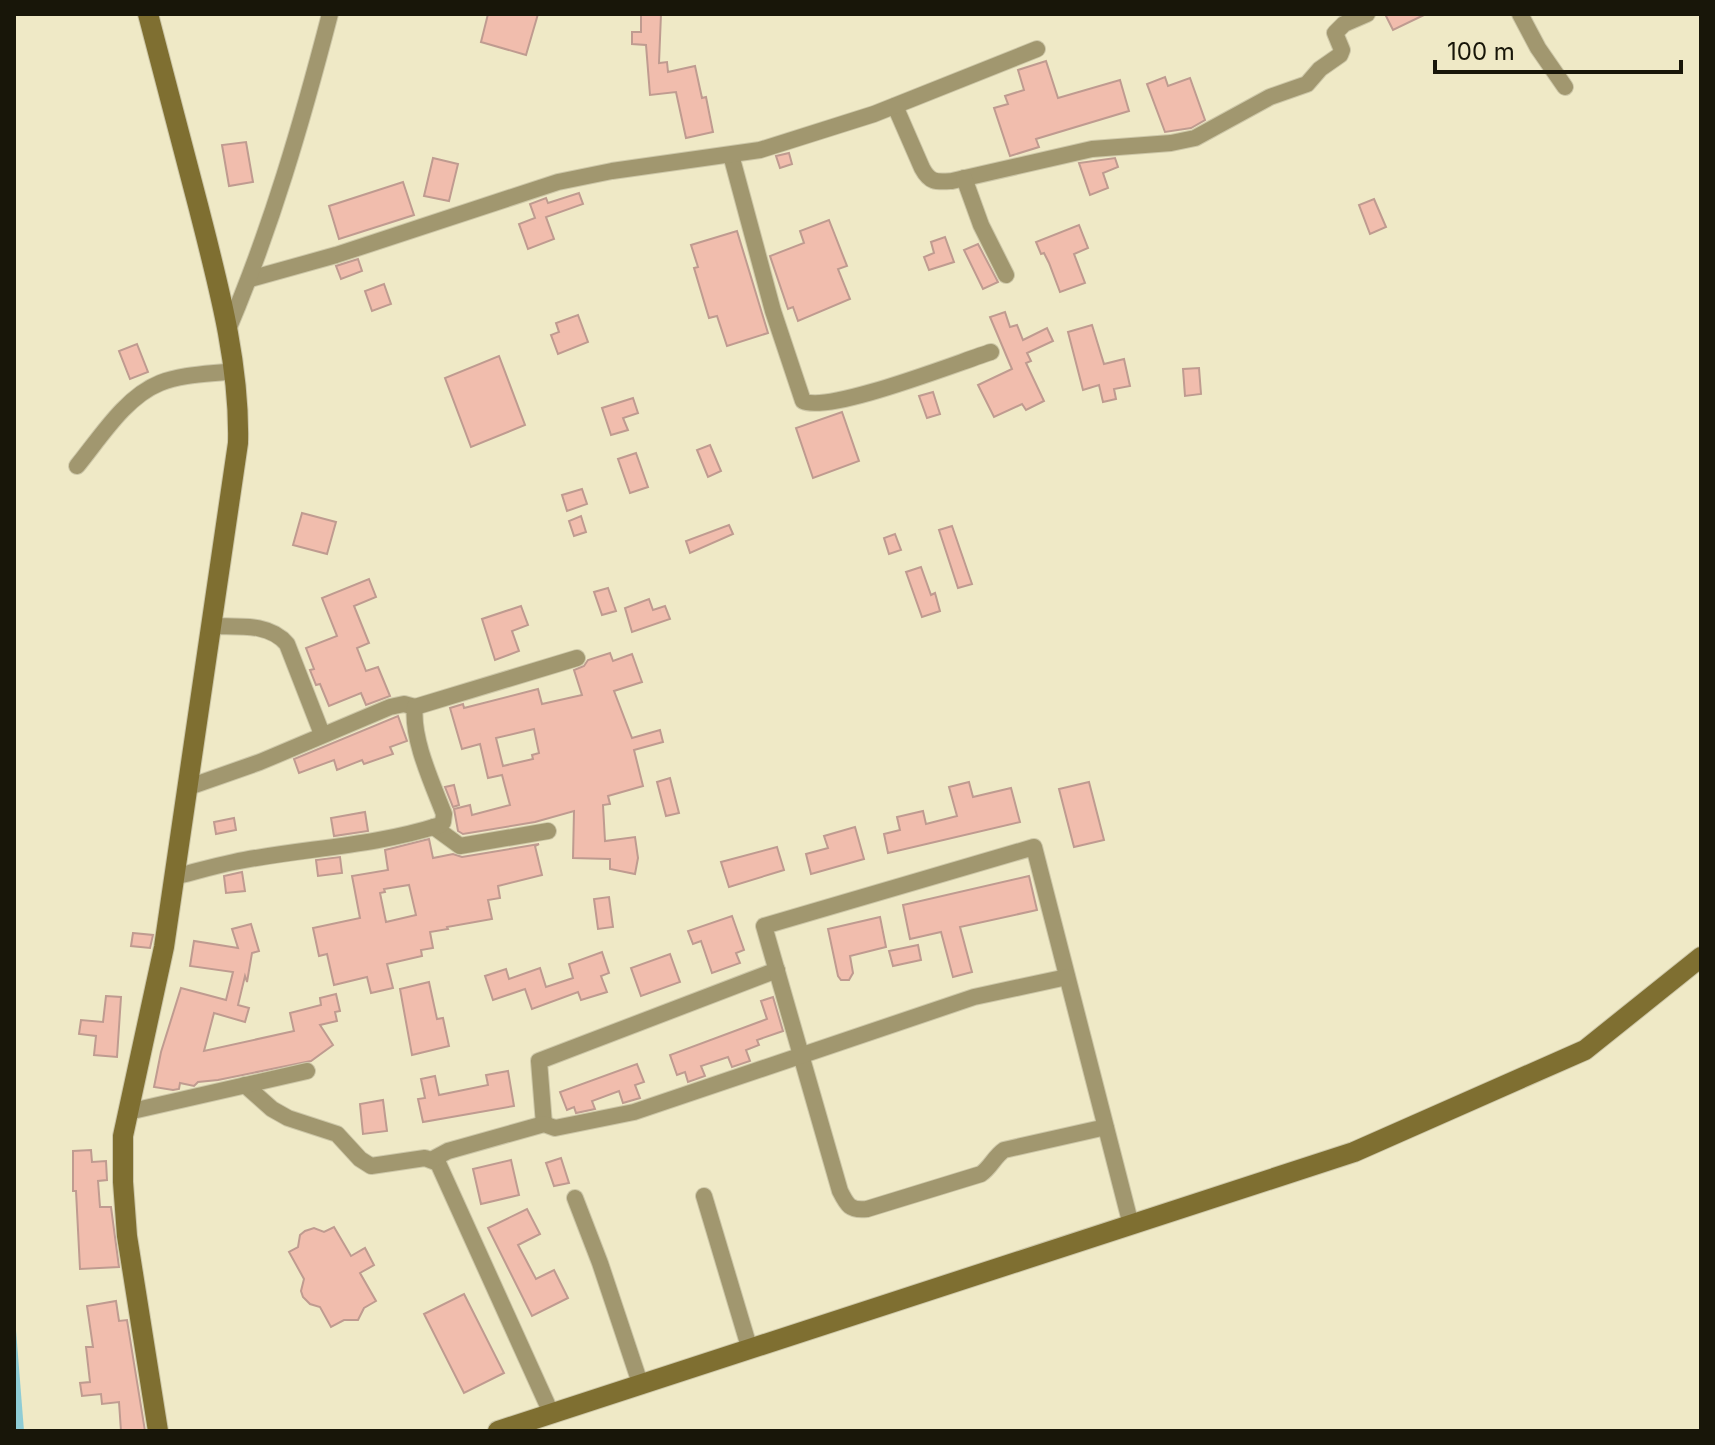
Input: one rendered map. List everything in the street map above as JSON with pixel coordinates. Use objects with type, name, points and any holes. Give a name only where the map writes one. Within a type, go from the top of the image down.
[{"type":"main road","points":[[148,14],[214,269],[239,413],[238,443],[164,947],[123,1136],[127,1236],[158,1431]]},
{"type":"main road","points":[[498,1431],[1354,1152],[1585,1050],[1701,957]]},
{"type":"street","points":[[226,334],[250,279],[282,184],[330,14]]},
{"type":"street","points":[[895,106],[922,168],[931,180],[952,181],[1092,149],[1171,143],[1195,138],[1270,97],[1307,84],[1320,69],[1340,55],[1342,50],[1335,33],[1338,28],[1367,14]]},
{"type":"street","points":[[1520,14],[1538,48],[1565,87]]},
{"type":"street","points":[[250,279],[336,255],[558,182],[612,171],[760,150],[841,126],[1037,49]]},
{"type":"street","points":[[731,155],[773,311],[803,401],[819,405],[871,392],[991,352]]},
{"type":"street","points":[[964,178],[981,225],[1006,275]]},
{"type":"street","points":[[77,466],[124,409],[146,390],[162,382],[234,371]]},
{"type":"street","points":[[210,626],[267,629],[282,638],[322,734]]},
{"type":"street","points":[[189,787],[260,762],[390,707],[404,704],[415,707],[577,658]]},
{"type":"street","points":[[174,877],[235,862],[334,849],[412,834],[443,822],[444,814],[414,721],[415,707]]},
{"type":"street","points":[[434,827],[460,846],[548,831]]},
{"type":"street","points":[[1106,1127],[1004,1150],[981,1174],[867,1209],[848,1207],[840,1191],[764,926],[1034,847],[1067,977],[1106,1127],[1131,1225]]},
{"type":"street","points":[[544,1124],[539,1061],[777,970]]},
{"type":"street","points":[[245,1085],[272,1109],[288,1118],[337,1134],[360,1159],[371,1166],[433,1159],[448,1151],[544,1124],[555,1128],[634,1112],[974,997],[1067,977]]},
{"type":"street","points":[[128,1112],[307,1071]]},
{"type":"street","points":[[433,1159],[442,1169],[552,1415]]},
{"type":"street","points":[[704,1196],[750,1350]]},
{"type":"street","points":[[575,1198],[641,1386]]},
{"type":"water","points":[[14,1305],[24,1431],[14,1431]]},
{"type":"building","points":[[488,14],[538,14],[526,55],[481,42]]},
{"type":"building","points":[[641,14],[661,14],[659,63],[667,62],[668,72],[695,66],[702,98],[706,97],[713,132],[686,138],[676,92],[650,95],[646,45],[632,44],[632,32],[641,32]]},
{"type":"building","points":[[1385,14],[1426,14],[1393,30]]},
{"type":"building","points":[[1046,61],[1058,98],[1120,80],[1129,111],[1036,139],[1039,147],[1010,156],[994,108],[1008,104],[1005,96],[1024,90],[1018,70]]},
{"type":"building","points":[[1165,77],[1168,86],[1190,78],[1205,120],[1191,128],[1165,132],[1147,84]]},
{"type":"building","points":[[246,142],[253,182],[229,186],[222,145]]},
{"type":"building","points":[[789,153],[792,164],[780,168],[776,156]]},
{"type":"building","points":[[433,158],[458,164],[449,201],[424,196]]},
{"type":"building","points":[[1115,158],[1118,167],[1103,173],[1108,188],[1090,195],[1079,163]]},
{"type":"building","points":[[403,182],[414,215],[339,239],[329,206]]},
{"type":"building","points":[[579,193],[583,204],[546,217],[554,239],[528,249],[519,224],[535,218],[530,204],[546,198],[548,203]]},
{"type":"building","points":[[1374,199],[1386,227],[1370,234],[1359,205]]},
{"type":"building","points":[[829,220],[847,266],[838,269],[850,299],[798,321],[793,307],[788,309],[770,256],[804,243],[800,231]]},
{"type":"building","points":[[1079,225],[1088,248],[1074,254],[1085,283],[1060,292],[1049,263],[1036,242]]},
{"type":"building","points":[[737,231],[768,333],[727,346],[717,316],[709,318],[694,268],[698,267],[691,245]]},
{"type":"building","points":[[945,237],[954,262],[929,270],[924,257],[934,253],[931,242]]},
{"type":"building","points":[[978,244],[998,282],[983,289],[964,250]]},
{"type":"building","points":[[358,259],[362,271],[341,279],[336,266]]},
{"type":"building","points":[[384,284],[391,304],[372,311],[365,291]]},
{"type":"building","points":[[1005,312],[1010,327],[1017,325],[1023,340],[1047,328],[1053,341],[1027,353],[1031,361],[1026,363],[1044,401],[1026,410],[1022,404],[994,417],[978,385],[1012,369],[990,317]]},
{"type":"building","points":[[578,315],[588,342],[558,354],[551,335],[559,332],[556,323]]},
{"type":"building","points":[[1092,325],[1104,364],[1124,359],[1130,386],[1114,389],[1116,399],[1103,402],[1099,385],[1083,390],[1068,332]]},
{"type":"building","points":[[137,344],[148,372],[130,379],[119,351]]},
{"type":"building","points":[[499,356],[525,425],[471,447],[445,378]]},
{"type":"building","points":[[1199,368],[1201,394],[1185,396],[1183,369]]},
{"type":"building","points":[[933,392],[940,414],[927,418],[919,396]]},
{"type":"building","points":[[633,398],[638,413],[623,418],[628,430],[611,435],[602,408]]},
{"type":"building","points":[[842,412],[859,461],[813,478],[796,428]]},
{"type":"building","points":[[710,445],[721,471],[708,477],[697,450]]},
{"type":"building","points":[[636,453],[648,487],[630,493],[618,459]]},
{"type":"building","points":[[582,489],[587,504],[567,511],[562,495]]},
{"type":"building","points":[[302,513],[336,522],[327,554],[293,545]]},
{"type":"building","points":[[581,516],[586,532],[574,536],[569,521]]},
{"type":"building","points":[[729,525],[733,534],[690,553],[686,541]]},
{"type":"building","points":[[952,526],[972,584],[958,588],[939,530]]},
{"type":"building","points":[[895,534],[901,550],[889,554],[884,538]]},
{"type":"building","points":[[921,567],[931,595],[935,593],[940,611],[922,617],[906,572]]},
{"type":"building","points":[[369,579],[376,597],[354,606],[369,643],[357,648],[366,671],[378,667],[390,696],[366,705],[361,693],[329,706],[310,670],[314,669],[306,648],[337,636],[322,598]]},
{"type":"building","points":[[608,588],[616,611],[602,615],[594,592]]},
{"type":"building","points":[[649,599],[653,610],[665,606],[670,619],[632,632],[625,608]]},
{"type":"building","points":[[521,606],[528,625],[512,631],[519,651],[495,660],[482,619]]},
{"type":"building","points":[[610,653],[613,661],[632,654],[642,682],[614,691],[632,738],[660,730],[663,742],[634,750],[643,786],[608,796],[610,804],[603,805],[605,841],[635,837],[638,858],[635,874],[610,869],[610,859],[573,858],[574,811],[535,822],[463,834],[458,831],[454,809],[470,805],[472,815],[510,805],[502,775],[488,778],[480,744],[462,749],[450,708],[463,704],[464,708],[538,689],[542,704],[582,695],[574,670],[584,666],[588,660]],"holes":[[[534,729],[539,753],[532,755],[533,759],[503,766],[496,738]]]},
{"type":"building","points":[[398,716],[407,741],[390,747],[393,754],[364,764],[362,760],[337,770],[334,760],[299,773],[294,759]]},
{"type":"building","points":[[670,778],[679,813],[666,816],[657,782]]},
{"type":"building","points":[[969,782],[973,797],[1011,788],[1020,822],[888,853],[884,834],[900,830],[897,817],[923,811],[926,824],[957,816],[949,787]]},
{"type":"building","points":[[1089,782],[1104,840],[1074,847],[1059,789]]},
{"type":"building","points":[[454,785],[459,805],[453,807],[445,787]]},
{"type":"building","points":[[365,812],[368,831],[334,836],[331,818]]},
{"type":"building","points":[[234,818],[236,830],[216,834],[214,822]]},
{"type":"building","points":[[855,827],[864,859],[811,874],[806,854],[828,848],[824,836]]},
{"type":"building","points":[[429,839],[433,858],[453,854],[462,857],[539,844],[535,846],[542,875],[498,886],[500,898],[488,900],[492,919],[430,932],[433,948],[421,950],[422,956],[387,964],[393,988],[371,993],[367,977],[334,985],[327,954],[319,956],[313,928],[360,918],[352,876],[388,870],[385,850]],"holes":[[[409,885],[416,915],[386,922],[380,893],[385,892],[384,889]]]},
{"type":"building","points":[[777,847],[784,870],[729,887],[721,862]]},
{"type":"building","points":[[340,857],[342,873],[318,876],[316,860]]},
{"type":"building","points":[[242,872],[245,891],[226,893],[224,876]]},
{"type":"building","points":[[1029,876],[1037,910],[960,927],[972,972],[953,977],[941,932],[910,939],[903,905]]},
{"type":"building","points":[[609,897],[613,927],[598,929],[594,899]]},
{"type":"building","points":[[732,916],[744,950],[736,953],[740,963],[712,973],[701,941],[693,944],[688,931]]},
{"type":"building","points":[[880,917],[886,947],[850,956],[853,973],[849,980],[841,980],[828,929]]},
{"type":"building","points":[[251,924],[259,951],[252,953],[247,982],[245,976],[238,1005],[249,1008],[245,1022],[214,1013],[204,1051],[294,1031],[290,1013],[321,1005],[320,998],[336,994],[340,1011],[335,1012],[337,1021],[320,1025],[333,1045],[311,1061],[198,1082],[194,1086],[180,1083],[179,1089],[173,1090],[154,1087],[161,1052],[181,988],[226,1000],[233,972],[190,966],[194,941],[238,948],[232,929]]},
{"type":"building","points":[[133,933],[153,935],[150,948],[131,946]]},
{"type":"building","points":[[918,945],[921,960],[893,966],[889,951]]},
{"type":"building","points":[[602,952],[609,973],[601,976],[607,992],[581,1000],[578,992],[532,1009],[525,989],[493,1000],[485,976],[506,969],[509,979],[540,968],[546,987],[573,978],[569,964]]},
{"type":"building","points":[[670,954],[680,982],[641,996],[631,968]]},
{"type":"building","points":[[429,982],[437,1019],[443,1018],[449,1046],[412,1055],[400,989]]},
{"type":"building","points":[[106,996],[121,997],[117,1057],[94,1055],[96,1036],[79,1034],[81,1020],[103,1022]]},
{"type":"building","points":[[773,997],[783,1031],[757,1040],[759,1045],[746,1050],[750,1061],[732,1067],[728,1057],[701,1066],[705,1076],[688,1082],[685,1072],[677,1075],[670,1055],[767,1019],[761,1001]]},
{"type":"building","points":[[637,1064],[644,1082],[635,1085],[640,1098],[623,1103],[619,1091],[592,1101],[595,1109],[576,1113],[574,1107],[567,1110],[560,1092]]},
{"type":"building","points":[[508,1071],[514,1106],[423,1122],[418,1099],[425,1098],[421,1079],[435,1076],[439,1095],[488,1085],[486,1075]]},
{"type":"building","points":[[383,1100],[387,1131],[363,1134],[360,1104]]},
{"type":"building","points":[[91,1150],[92,1162],[106,1161],[107,1180],[98,1181],[100,1207],[111,1207],[119,1267],[80,1269],[73,1151]]},
{"type":"building","points":[[561,1158],[569,1183],[554,1186],[546,1163]]},
{"type":"building","points":[[511,1160],[519,1195],[481,1204],[473,1169]]},
{"type":"building","points":[[527,1209],[540,1234],[518,1245],[536,1279],[554,1270],[568,1298],[532,1316],[488,1228]]},
{"type":"building","points":[[334,1227],[351,1256],[365,1248],[374,1265],[360,1273],[376,1301],[364,1308],[358,1320],[344,1320],[331,1327],[320,1307],[310,1304],[303,1297],[304,1279],[289,1252],[298,1247],[300,1235],[305,1231],[314,1228],[324,1232]]},
{"type":"building","points":[[464,1294],[504,1373],[464,1393],[424,1314]]},
{"type":"building","points":[[116,1301],[119,1321],[127,1320],[145,1431],[121,1431],[119,1402],[102,1404],[101,1394],[82,1396],[80,1383],[90,1382],[86,1347],[93,1347],[87,1306]]}]
